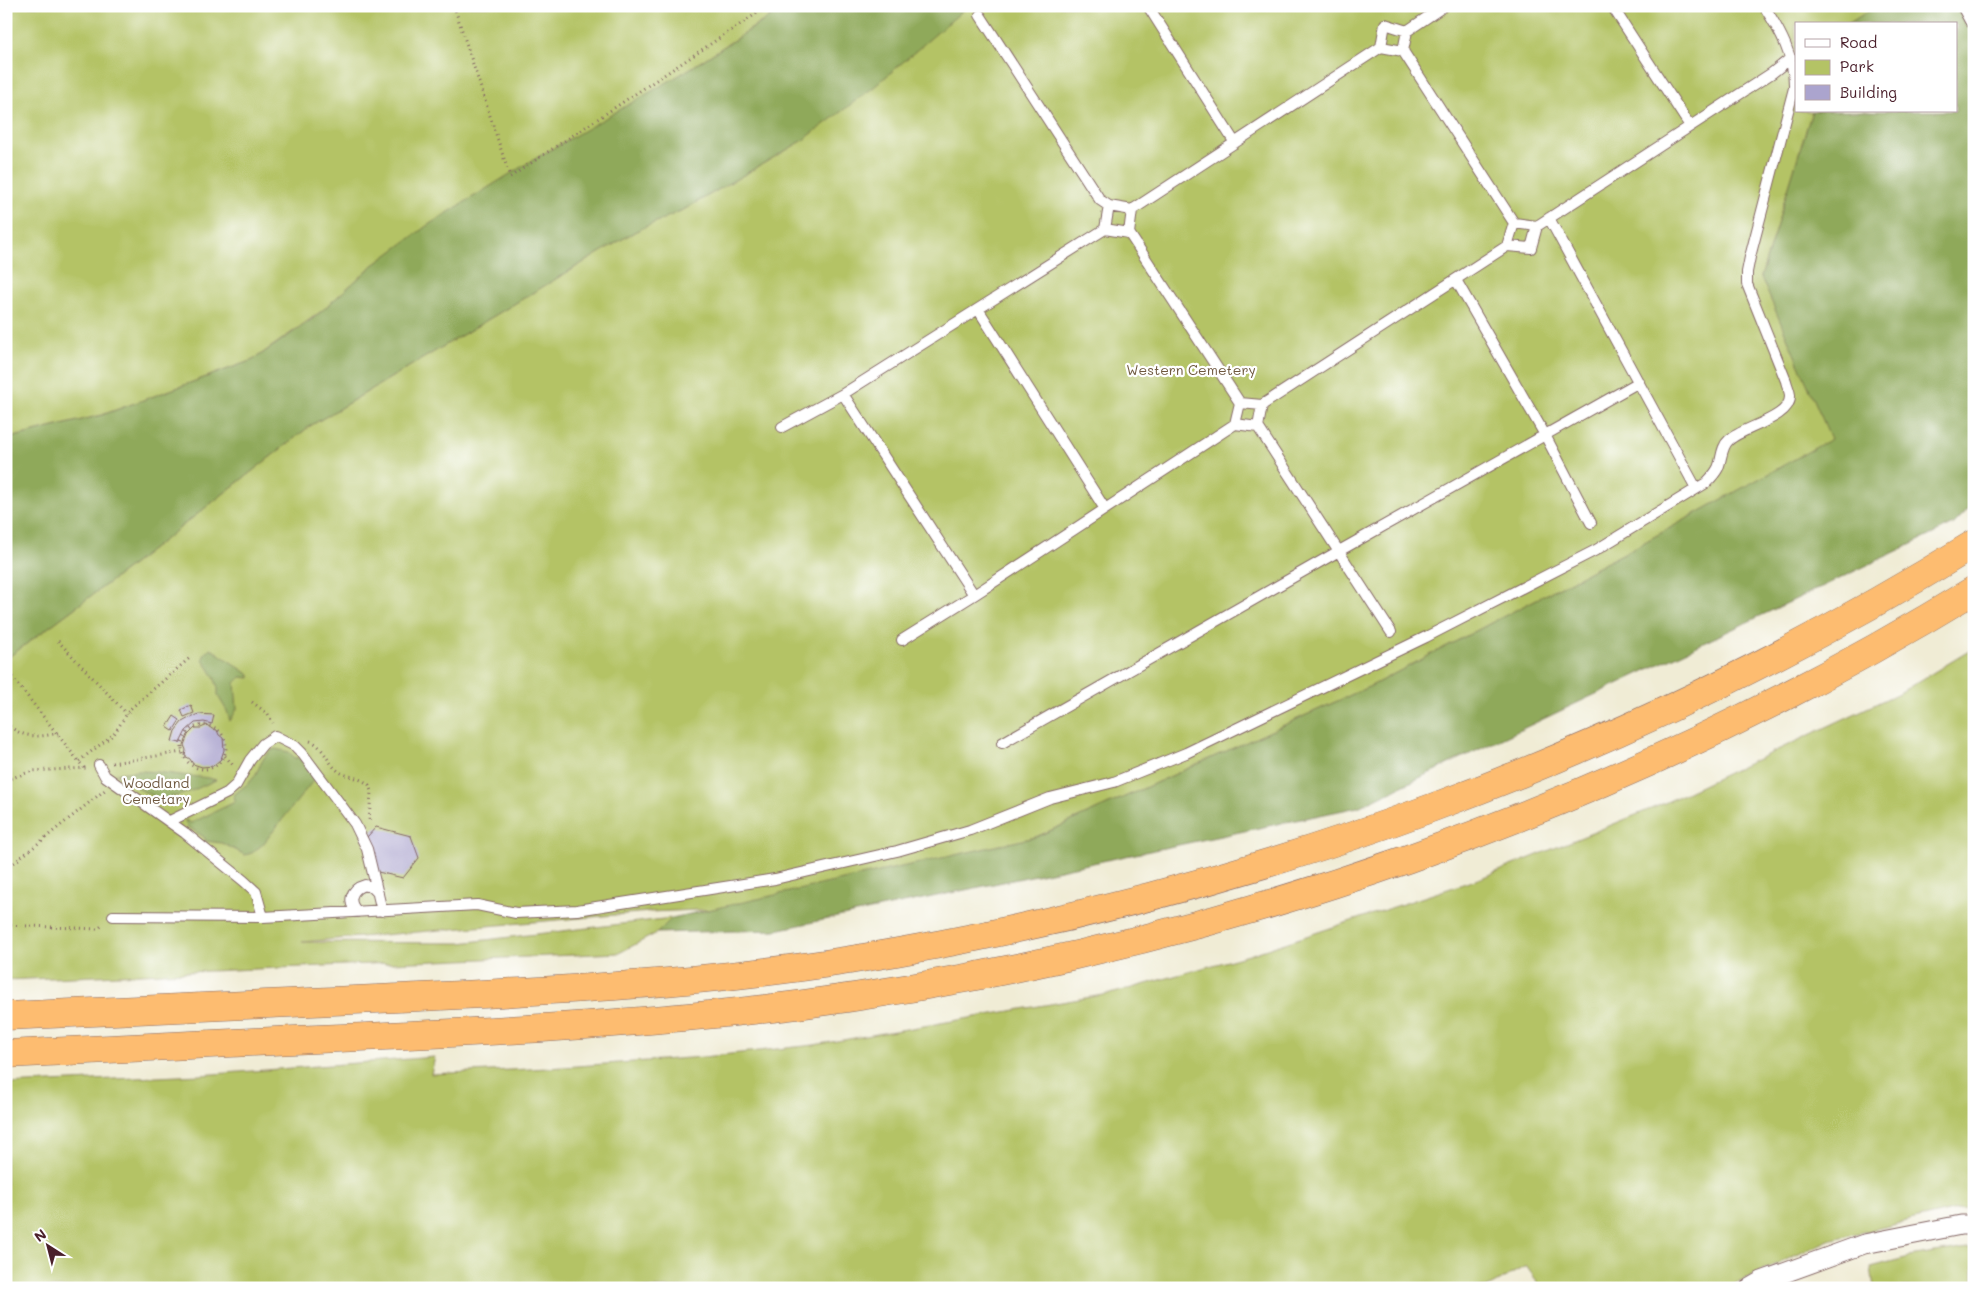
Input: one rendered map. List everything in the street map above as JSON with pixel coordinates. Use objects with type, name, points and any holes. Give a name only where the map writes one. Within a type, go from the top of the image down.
[{"type":"highway","points":[[6,1016],[650,984],[857,959],[983,935],[1120,905],[1252,869],[1384,826],[1577,751],[1641,723],[1765,662],[1866,608],[1974,544]]},
{"type":"highway","points":[[6,1054],[402,1036],[590,1026],[659,1020],[866,995],[1069,956],[1156,935],[1270,903],[1402,860],[1532,811],[1660,756],[1785,695],[1885,642],[1974,590]]},
{"type":"street","points":[[1967,6],[1974,19]]},
{"type":"street","points":[[1750,1288],[1762,1281],[1864,1244],[1961,1225],[1974,1225]]},
{"type":"lane","points":[[1148,6],[1235,143]]},
{"type":"lane","points":[[1444,6],[1407,31],[1403,51],[1514,223],[1537,226]]},
{"type":"lane","points":[[1612,6],[1690,126]]},
{"type":"lane","points":[[113,916],[264,917],[478,905],[516,913],[577,910],[775,879],[897,852],[970,830],[1050,798],[1114,782],[1186,753],[1426,636],[1596,550],[1714,475],[1724,448],[1730,439],[1781,413],[1788,405],[1790,397],[1786,381],[1747,284],[1747,272],[1792,102],[1795,72],[1784,40],[1766,8]]},
{"type":"lane","points":[[980,16],[1100,200],[1109,206],[1132,210],[1380,47],[1403,51]]},
{"type":"lane","points":[[1380,47],[1385,24],[1407,31]]},
{"type":"lane","points":[[1240,402],[1262,406],[1507,246],[1531,248],[1537,226],[1772,73],[1791,58]]},
{"type":"lane","points":[[1105,229],[1109,206]]},
{"type":"lane","points":[[1132,210],[1129,232],[1240,402],[1235,424]]},
{"type":"lane","points":[[1549,218],[1696,488]]},
{"type":"lane","points":[[1507,246],[1514,223]]},
{"type":"lane","points":[[782,427],[843,394],[1105,229],[1129,232]]},
{"type":"lane","points":[[1456,280],[1546,435],[1591,524]]},
{"type":"lane","points":[[978,309],[1105,509]]},
{"type":"lane","points":[[1002,744],[1639,382]]},
{"type":"lane","points":[[843,394],[974,595]]},
{"type":"lane","points":[[1262,406],[1258,427],[1392,632]]},
{"type":"lane","points":[[902,640],[1235,424],[1258,427]]},
{"type":"lane","points":[[170,821],[227,794],[236,786],[250,760],[263,744],[275,736],[295,746],[343,806],[367,849],[382,911]]},
{"type":"lane","points":[[99,765],[105,776],[170,821],[256,892],[264,917]]},
{"type":"lane","points":[[358,912],[351,904],[350,899],[356,889],[365,885],[378,892]]},
{"type":"path","points":[[454,6],[510,177],[768,6]]},
{"type":"path","points":[[58,641],[127,714]]},
{"type":"path","points":[[78,761],[114,734],[130,709],[190,657]]},
{"type":"path","points":[[9,673],[84,768]]},
{"type":"path","points":[[252,702],[268,714],[272,720],[275,736]]},
{"type":"path","points":[[6,724],[24,735],[37,737],[58,734]]},
{"type":"path","points":[[207,724],[219,730],[226,742],[226,749],[221,762],[209,769],[201,769],[189,764],[182,752],[183,737],[187,732],[199,725],[207,724]]},
{"type":"path","points":[[295,746],[310,741],[315,743],[340,773],[356,777],[369,785],[371,791],[370,816],[368,827],[361,836]]},
{"type":"path","points":[[6,780],[32,771],[84,768],[182,752]]},
{"type":"path","points":[[10,866],[115,782]]},
{"type":"path","points":[[6,925],[98,929],[113,916]]},
{"type":"green space","points":[[6,6],[786,6],[683,73],[372,266],[323,310],[253,360],[102,415],[6,439]]},
{"type":"green space","points":[[787,6],[968,6],[874,87],[802,141],[685,209],[636,231],[310,426],[127,569],[6,659],[6,439],[102,415],[253,360],[315,317],[372,266],[428,225],[526,164],[683,73]]},
{"type":"green space","points":[[968,6],[1876,6],[1851,22],[1795,22],[1795,112],[1812,112],[1761,277],[1832,439],[1632,549],[1373,685],[1036,837],[725,909],[649,912],[302,942],[460,943],[672,918],[657,933],[619,953],[6,980],[6,659],[127,569],[310,426],[636,231],[685,209],[802,141]]},
{"type":"green space","points":[[1876,6],[1974,6],[1974,503],[1954,524],[1358,807],[776,930],[657,933],[672,918],[1036,837],[1373,685],[1632,549],[1831,439],[1761,277],[1812,112],[1958,112],[1958,22],[1851,22]]},
{"type":"green space","points":[[210,648],[250,675],[250,678],[241,677],[235,683],[237,709],[230,721],[227,711],[218,696],[218,688],[214,677],[203,659],[205,653]]},
{"type":"green space","points":[[1974,648],[1974,1206],[1829,1240],[1725,1288],[1542,1288],[1526,1266],[1486,1288],[6,1288],[6,1084],[200,1075],[435,1057],[431,1074],[703,1057],[814,1045],[1114,993],[1249,955],[1481,878],[1658,806],[1901,692]]},
{"type":"green space","points":[[275,749],[289,752],[296,759],[298,757],[316,777],[263,844],[252,853],[245,855],[222,843],[206,841],[204,837],[187,826],[185,820],[191,823],[235,802],[234,795],[252,780],[265,757]]},
{"type":"green space","name":"Woodland Cemetary","points":[[139,771],[216,780],[177,796],[161,798],[143,791],[116,773]]},
{"type":"green space","points":[[1974,1247],[1974,1288],[1874,1288],[1871,1267],[1909,1257]]},
{"type":"building","points":[[191,705],[194,713],[184,717],[181,710]]},
{"type":"building","points":[[199,714],[214,715],[212,724],[204,722],[195,723],[186,731],[180,743],[172,741],[175,731],[182,722]]},
{"type":"building","points":[[174,716],[180,720],[173,731],[167,727]]},
{"type":"building","points":[[207,725],[217,730],[223,738],[224,750],[221,759],[213,766],[202,767],[193,764],[185,756],[186,750],[184,745],[188,735],[195,728]]},
{"type":"building","points":[[376,827],[411,836],[419,858],[403,878],[378,872],[367,837]]},
{"type":"park label","name":"Western Cemetery","points":[[1191,369]]}]
